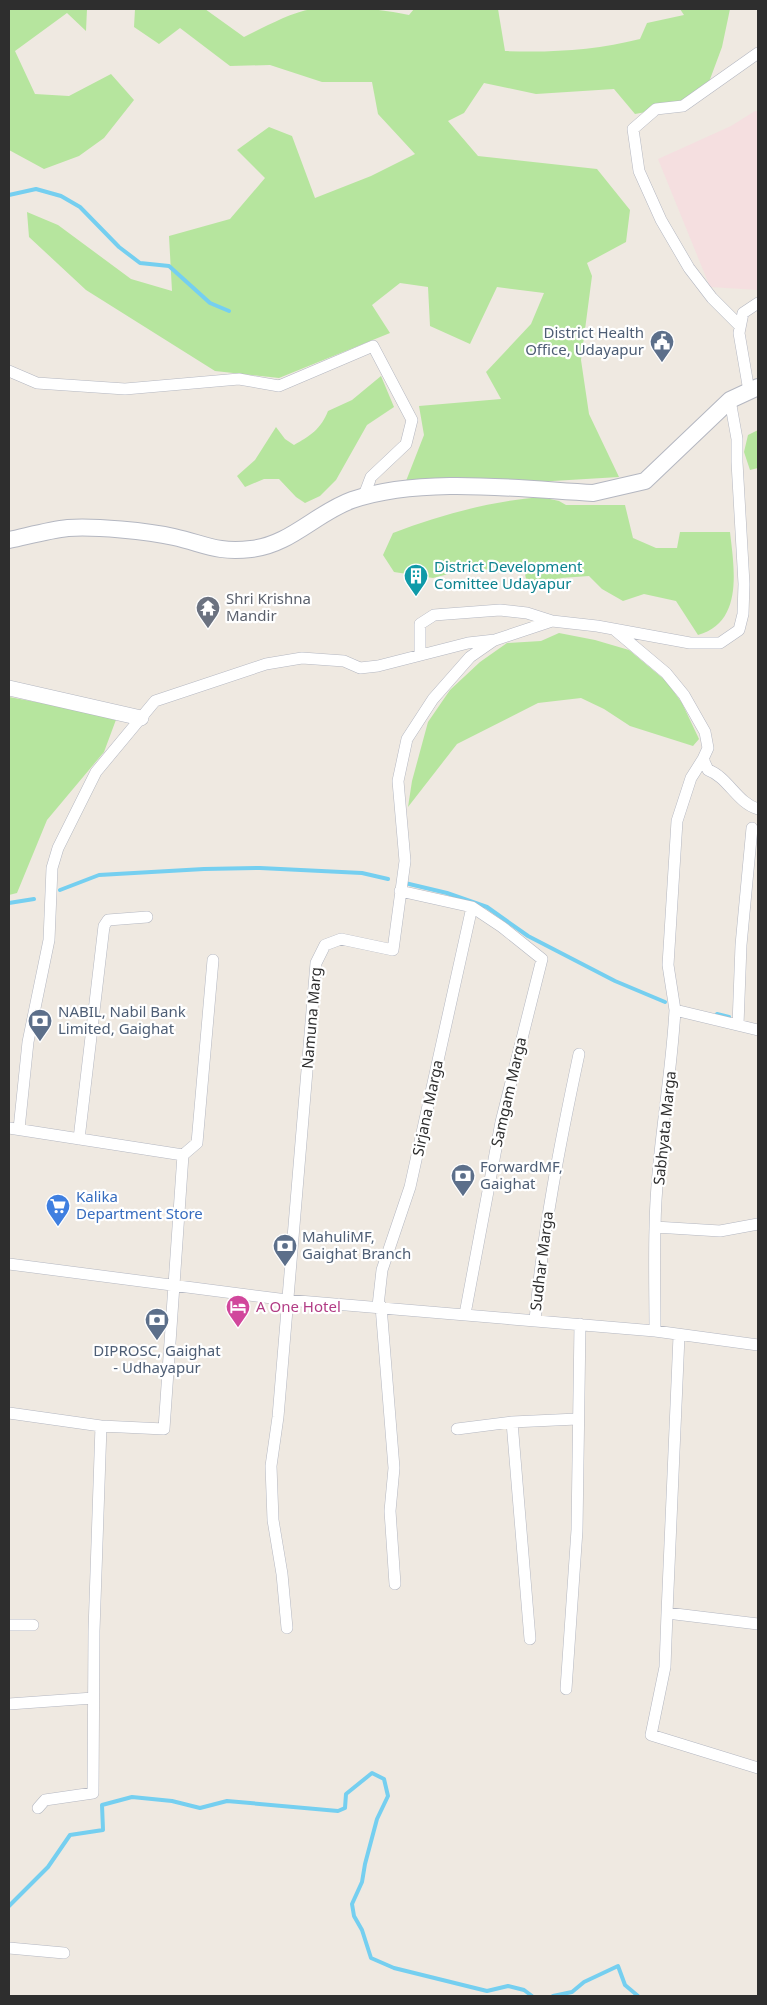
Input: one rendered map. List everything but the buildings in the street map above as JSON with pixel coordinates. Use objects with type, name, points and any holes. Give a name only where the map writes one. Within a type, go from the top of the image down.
[{"type":"main road","points":[[9,540],[68,528],[173,537],[219,551],[252,549],[282,542],[333,508],[363,498],[432,487],[594,493],[618,489],[645,481],[730,400],[754,389]]},
{"type":"street","points":[[740,326],[712,298],[689,268],[662,220],[639,171],[633,129],[656,109],[683,106],[758,54]]},
{"type":"street","points":[[754,389],[739,333],[743,313],[758,303]]},
{"type":"street","points":[[9,371],[37,383],[124,389],[239,379],[278,386],[373,346],[412,420],[406,444],[371,477],[363,498]]},
{"type":"street","points":[[420,655],[420,624],[434,615],[500,610],[527,613],[552,621],[690,643],[720,643],[739,630],[743,614],[744,584],[737,462],[738,439],[730,400]]},
{"type":"street","points":[[183,1155],[14,1128],[28,1042],[49,940],[52,868],[58,848],[96,772],[126,733],[155,701],[266,664],[302,658],[344,661],[360,668],[378,666],[468,643],[494,640],[552,621]]},
{"type":"street","points":[[615,630],[666,673],[684,695],[705,732],[708,748],[703,759],[708,770],[718,773],[735,792],[758,810]]},
{"type":"street","name":"Namuna Marg","points":[[288,1300],[316,963],[325,945],[341,939],[393,950],[405,861],[398,781],[407,739],[433,699],[470,658],[494,640]]},
{"type":"street","points":[[9,688],[141,718]]},
{"type":"street","name":"Sabhyata Marga","points":[[655,1331],[654,1227],[675,1010],[668,965],[677,821],[691,778],[703,759]]},
{"type":"street","points":[[738,1025],[741,945],[752,828]]},
{"type":"street","points":[[400,891],[472,907]]},
{"type":"street","name":"Samgam Marga","points":[[465,1314],[501,1122],[542,959],[502,926],[472,907]]},
{"type":"street","name":"Sirjana Marga","points":[[395,1584],[390,1511],[394,1468],[379,1306],[382,1270],[410,1187],[472,907]]},
{"type":"street","points":[[79,1139],[104,926],[108,920],[147,917]]},
{"type":"street","points":[[9,1413],[101,1426],[164,1429],[183,1155],[197,1143],[213,960]]},
{"type":"street","points":[[675,1010],[758,1030]]},
{"type":"street","name":"Sudhar Marga","points":[[535,1320],[541,1253],[548,1207],[579,1054]]},
{"type":"street","points":[[654,1227],[720,1231],[758,1224]]},
{"type":"street","points":[[9,1264],[288,1300],[379,1306],[655,1331],[679,1336],[758,1345]]},
{"type":"street","points":[[287,1628],[282,1574],[273,1520],[270,1466],[278,1417],[288,1300]]},
{"type":"street","points":[[566,1690],[577,1530],[577,1419],[580,1324]]},
{"type":"street","points":[[679,1336],[665,1666],[651,1735],[758,1768]]},
{"type":"street","points":[[457,1429],[512,1422],[577,1419]]},
{"type":"street","points":[[512,1422],[530,1639]]},
{"type":"street","points":[[38,1808],[46,1800],[93,1793],[101,1426]]},
{"type":"street","points":[[667,1613],[758,1624]]},
{"type":"street","points":[[9,1625],[33,1625]]},
{"type":"street","points":[[9,1704],[94,1698]]},
{"type":"street","points":[[9,1948],[64,1953]]},
{"type":"shaded area","points":[[758,111],[758,290],[710,287],[658,159],[731,126]]},
{"type":"green space","points":[[335,7],[361,8],[409,15],[414,9],[498,9],[505,51],[539,52],[590,48],[640,39],[647,23],[684,15],[680,9],[730,9],[722,47],[709,82],[679,106],[635,114],[614,89],[536,94],[484,83],[464,113],[448,121],[478,156],[597,169],[630,210],[626,242],[587,263],[592,276],[581,360],[589,414],[619,477],[536,482],[406,481],[424,435],[419,406],[501,399],[486,372],[531,324],[544,293],[497,287],[470,344],[430,326],[428,287],[400,283],[372,305],[390,333],[279,378],[215,371],[86,290],[29,237],[27,212],[58,225],[131,279],[172,291],[169,236],[230,219],[265,178],[237,150],[269,127],[292,136],[315,198],[371,176],[415,154],[378,114],[372,82],[322,82],[270,65],[230,66],[180,28],[159,44],[134,27],[135,9],[205,9],[244,37],[277,21],[312,9]]},
{"type":"green space","points":[[9,9],[87,9],[86,31],[67,13],[15,51],[35,94],[69,96],[111,74],[134,100],[104,138],[79,156],[44,169],[9,150]]},
{"type":"green space","points":[[381,376],[394,407],[367,425],[336,480],[320,496],[305,503],[296,497],[279,479],[264,479],[245,487],[237,476],[255,460],[276,427],[285,439],[294,445],[322,423],[328,411],[352,400]]},
{"type":"green space","points":[[758,430],[758,468],[750,470],[744,452],[748,435]]},
{"type":"green space","points":[[541,497],[559,501],[566,505],[625,505],[633,538],[656,548],[677,548],[680,532],[730,532],[734,577],[733,592],[723,618],[713,628],[698,635],[676,601],[644,594],[623,601],[602,589],[589,576],[561,578],[528,589],[525,574],[505,562],[480,572],[456,572],[433,578],[394,572],[383,555],[393,533],[411,526],[485,505]]},
{"type":"green space","points":[[559,633],[595,640],[629,650],[666,681],[682,703],[699,739],[693,746],[630,726],[604,709],[581,698],[538,703],[457,744],[408,807],[412,781],[428,722],[450,690],[480,662],[507,643],[541,641]]},
{"type":"green space","points":[[9,697],[117,717],[104,752],[47,820],[17,893],[9,895]]},
{"type":"waterway","points":[[9,195],[36,189],[61,196],[80,207],[119,247],[140,263],[169,266],[210,303],[229,311]]},
{"type":"waterway","points":[[60,890],[99,875],[204,869],[260,868],[362,873],[388,879]]},
{"type":"waterway","points":[[405,883],[447,893],[487,907],[528,936],[615,981],[665,1002]]},
{"type":"waterway","points":[[9,903],[34,899]]},
{"type":"waterway","points":[[717,1014],[729,1017]]},
{"type":"waterway","points":[[9,1906],[48,1867],[70,1835],[103,1830],[102,1805],[132,1797],[172,1801],[200,1808],[227,1801],[338,1811],[345,1808],[346,1794],[372,1773],[384,1779],[388,1796],[377,1819],[362,1882],[352,1904],[354,1916],[362,1930],[371,1958],[394,1968],[487,1991],[508,1986],[524,1990],[532,1996]]},
{"type":"waterway","points":[[553,1996],[572,1992],[584,1982],[618,1966],[625,1985],[638,1996]]},
{"type":"place","name":"District Health Office, Udayapur","points":[[662,363]]},
{"type":"place","name":"District Development Comittee Udayapur","points":[[416,597]]},
{"type":"place","name":"Shri Krishna Mandir","points":[[208,629]]},
{"type":"place","name":"NABIL, Nabil Bank Limited, Gaighat","points":[[40,1042]]},
{"type":"place","name":"ForwardMF, Gaighat","points":[[463,1197]]},
{"type":"place","name":"Kalika Department Store","points":[[58,1227]]},
{"type":"place","name":"MahuliMF, Gaighat Branch","points":[[285,1267]]},
{"type":"place","name":"A One Hotel","points":[[238,1328]]},
{"type":"place","name":"DIPROSC, Gaighat - Udhayapur","points":[[157,1341]]}]
